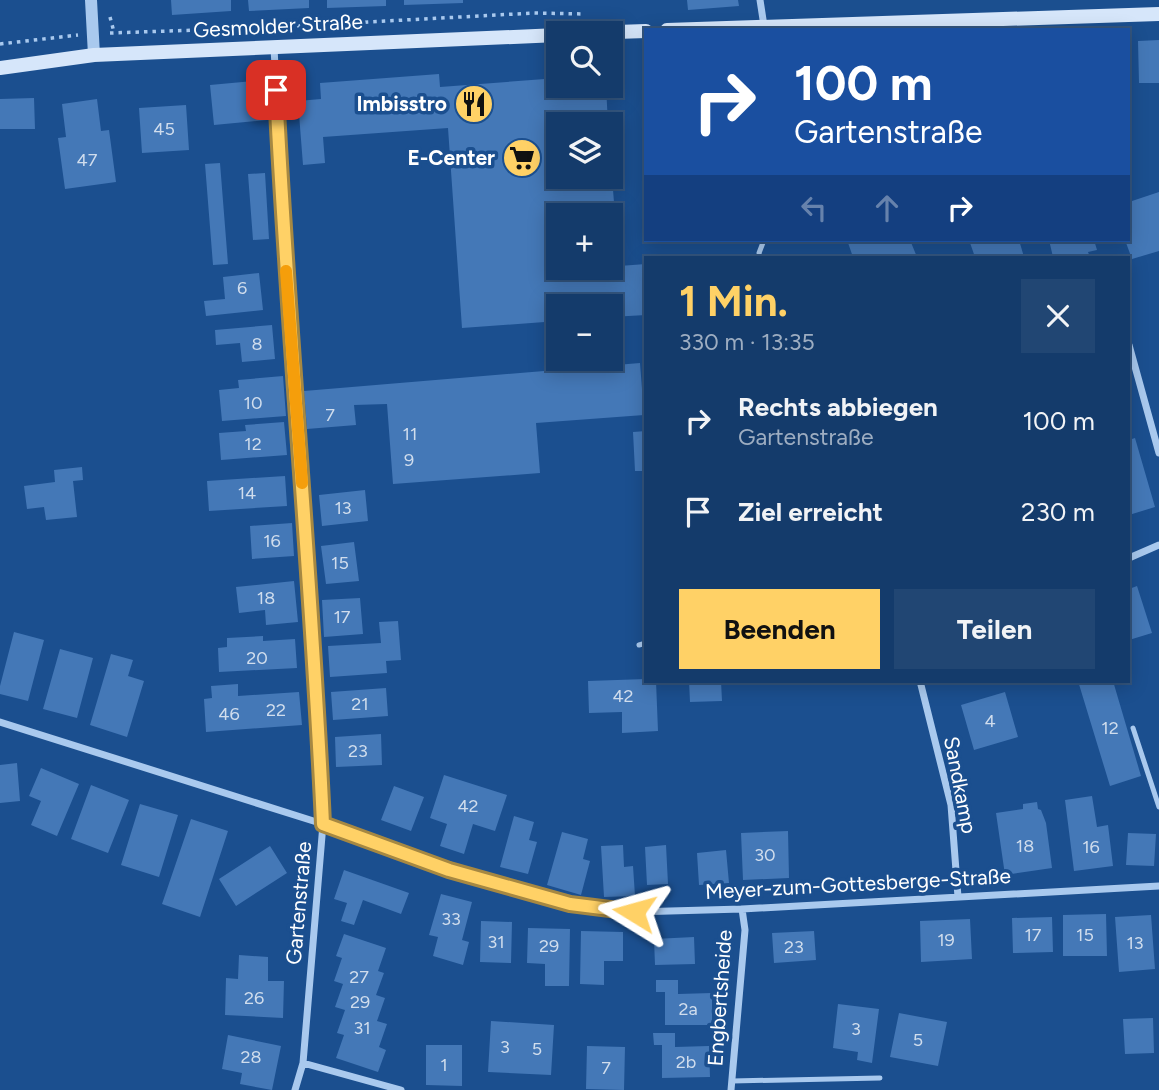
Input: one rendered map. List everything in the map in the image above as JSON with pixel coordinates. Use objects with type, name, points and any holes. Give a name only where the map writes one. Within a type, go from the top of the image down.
[{"type":"main road","points":[[764,28],[1159,15]]},
{"type":"main road","points":[[623,32],[644,31]]},
{"type":"main road","name":"Gesmolder Straße","points":[[0,68],[94,55],[546,35]]},
{"type":"street","points":[[91,0],[94,55]]},
{"type":"street","points":[[760,0],[764,28]]},
{"type":"street","name":"Gartenstraße","points":[[274,47],[289,330],[316,663],[323,824],[303,1063],[295,1090]]},
{"type":"street","points":[[1130,349],[1159,453]]},
{"type":"street","points":[[1130,558],[1159,545]]},
{"type":"street","name":"Sandkamp","points":[[920,683],[951,805],[958,897]]},
{"type":"street","name":"Meyer-zum-Gottesberge-Straße","points":[[0,722],[323,824],[449,870],[570,904],[634,912],[742,909],[1159,886]]},
{"type":"street","name":"Engbertsheide","points":[[731,1090],[745,930],[742,909]]},
{"type":"street","points":[[303,1063],[401,1090]]},
{"type":"lane","points":[[1133,729],[1159,807]]},
{"type":"lane","points":[[732,1081],[880,1078]]},
{"type":"building","points":[[171,0],[231,0],[231,11],[172,15]]},
{"type":"building","points":[[248,0],[309,0],[309,8],[249,11]]},
{"type":"building","points":[[327,0],[386,0],[386,6],[327,8]]},
{"type":"building","points":[[404,0],[463,0],[463,3],[404,5]]},
{"type":"building","points":[[687,0],[738,0],[739,6],[688,10]]},
{"type":"building","points":[[1159,40],[1159,83],[1139,83],[1138,41]]},
{"type":"building","points":[[439,74],[440,87],[546,79],[546,98],[607,98],[607,112],[546,112],[546,189],[613,189],[614,203],[546,203],[546,280],[623,280],[623,266],[644,264],[644,315],[623,316],[623,294],[546,294],[546,322],[462,328],[448,128],[323,137],[325,163],[303,165],[298,101],[321,99],[320,83]]},
{"type":"building","points":[[263,80],[267,120],[214,125],[210,85]]},
{"type":"building","points":[[34,98],[35,129],[0,129],[0,99]]},
{"type":"building","points":[[97,99],[101,131],[109,130],[116,182],[65,189],[58,138],[66,137],[62,104]]},
{"type":"building","points":[[186,105],[189,150],[142,153],[139,108]]},
{"type":"building","points":[[220,163],[228,264],[213,265],[205,164]]},
{"type":"building","points":[[265,173],[269,239],[253,240],[248,174]]},
{"type":"building","points":[[1159,192],[1159,251],[1132,259],[1126,242],[1130,242],[1130,202]]},
{"type":"building","points":[[848,242],[911,242],[917,256],[853,256]]},
{"type":"building","points":[[970,242],[1020,242],[1024,256],[975,256]]},
{"type":"building","points":[[1049,242],[1095,242],[1097,250],[1088,252],[1090,256],[1053,256]]},
{"type":"building","points":[[259,273],[263,310],[206,316],[204,301],[225,299],[223,277]]},
{"type":"building","points":[[272,325],[275,359],[242,362],[240,343],[216,345],[215,330]]},
{"type":"building","points":[[640,363],[644,415],[536,423],[540,473],[393,484],[387,404],[354,405],[356,425],[307,429],[304,391],[546,371],[623,371],[623,364]]},
{"type":"building","points":[[283,376],[286,416],[222,421],[219,390],[239,388],[238,380]]},
{"type":"building","points":[[284,422],[287,455],[221,460],[219,433],[246,431],[245,425]]},
{"type":"building","points":[[644,431],[644,471],[635,471],[633,432]]},
{"type":"building","points":[[1135,438],[1155,507],[1130,515],[1130,440]]},
{"type":"building","points":[[82,467],[83,480],[73,481],[77,517],[46,520],[44,507],[27,509],[24,486],[55,482],[54,470]]},
{"type":"building","points":[[285,476],[287,506],[209,511],[207,481]]},
{"type":"building","points":[[365,490],[368,521],[322,526],[319,495]]},
{"type":"building","points":[[292,523],[294,556],[252,559],[250,526]]},
{"type":"building","points":[[354,542],[359,581],[326,584],[321,546]]},
{"type":"building","points":[[294,581],[298,622],[266,625],[265,610],[239,613],[236,587]]},
{"type":"building","points":[[1137,586],[1152,633],[1130,640],[1130,589]]},
{"type":"building","points":[[360,598],[363,634],[324,637],[322,600]]},
{"type":"building","points":[[398,621],[401,660],[386,661],[387,673],[330,677],[328,646],[381,643],[379,622]]},
{"type":"building","points":[[14,632],[44,640],[28,701],[0,694]]},
{"type":"building","points":[[263,636],[263,641],[295,639],[297,668],[219,672],[218,648],[227,647],[227,638]]},
{"type":"building","points":[[60,649],[93,658],[77,718],[43,709]]},
{"type":"building","points":[[111,654],[133,660],[128,676],[144,681],[127,737],[90,725]]},
{"type":"building","points":[[644,679],[644,683],[656,683],[658,731],[622,733],[622,712],[589,713],[588,681]]},
{"type":"building","points":[[689,683],[721,683],[722,701],[690,702]]},
{"type":"building","points":[[1079,683],[1114,683],[1141,776],[1110,786]]},
{"type":"building","points":[[238,684],[238,696],[299,692],[302,725],[206,732],[204,699],[212,698],[211,686]]},
{"type":"building","points":[[386,688],[388,716],[333,720],[331,692]]},
{"type":"building","points":[[1005,692],[1018,737],[974,750],[961,705]]},
{"type":"building","points":[[381,734],[382,765],[336,767],[335,737]]},
{"type":"building","points":[[17,763],[20,801],[0,803],[0,765]]},
{"type":"building","points":[[41,768],[79,784],[57,836],[31,825],[41,801],[29,796]]},
{"type":"building","points":[[444,775],[507,795],[495,831],[473,824],[464,854],[440,846],[447,824],[430,818]]},
{"type":"building","points":[[91,785],[129,800],[108,853],[71,839]]},
{"type":"building","points":[[394,786],[424,797],[411,831],[381,820]]},
{"type":"building","points":[[1092,796],[1097,827],[1108,825],[1113,866],[1074,871],[1065,800]]},
{"type":"building","points":[[1037,802],[1046,823],[1052,868],[1005,875],[996,813],[1023,809],[1023,804]]},
{"type":"building","points":[[140,804],[178,815],[159,877],[121,865]]},
{"type":"building","points":[[514,816],[534,822],[529,840],[537,842],[528,874],[500,867]]},
{"type":"building","points":[[191,819],[228,831],[200,917],[162,904]]},
{"type":"building","points":[[788,831],[789,878],[743,880],[741,833]]},
{"type":"building","points":[[562,832],[588,839],[583,859],[590,861],[581,895],[547,885]]},
{"type":"building","points":[[1128,833],[1156,834],[1154,866],[1126,865]]},
{"type":"building","points":[[623,845],[624,867],[633,866],[635,896],[604,897],[601,846]]},
{"type":"building","points":[[666,845],[668,884],[647,885],[645,847]]},
{"type":"building","points":[[270,846],[287,873],[236,906],[219,879]]},
{"type":"building","points":[[726,850],[729,883],[699,885],[697,853]]},
{"type":"building","points":[[344,870],[409,893],[401,914],[363,900],[354,925],[341,921],[347,903],[334,899]]},
{"type":"building","points":[[441,894],[472,902],[462,940],[469,942],[463,965],[433,956],[438,937],[429,935]]},
{"type":"building","points":[[1106,914],[1107,956],[1063,956],[1063,915]]},
{"type":"building","points":[[1151,915],[1155,969],[1119,972],[1115,917]]},
{"type":"building","points":[[1052,917],[1053,952],[1013,953],[1012,918]]},
{"type":"building","points":[[970,919],[972,959],[921,962],[920,921]]},
{"type":"building","points":[[481,921],[512,922],[511,963],[480,962]]},
{"type":"building","points":[[528,928],[570,929],[569,986],[545,986],[545,964],[527,963]]},
{"type":"building","points":[[581,931],[623,932],[623,961],[604,961],[604,985],[580,984]]},
{"type":"building","points":[[814,931],[816,960],[774,963],[772,933]]},
{"type":"building","points":[[344,934],[386,948],[378,971],[384,973],[376,995],[385,998],[377,1021],[387,1024],[379,1047],[386,1050],[378,1072],[336,1058],[344,1035],[337,1033],[345,1010],[335,1007],[343,984],[334,981],[342,958],[336,956]]},
{"type":"building","points":[[694,937],[695,964],[655,965],[654,939]]},
{"type":"building","points":[[239,955],[268,957],[268,981],[284,981],[283,1018],[225,1015],[226,978],[238,979]]},
{"type":"building","points":[[656,980],[678,980],[678,994],[712,993],[712,1025],[665,1025],[665,992],[656,992]]},
{"type":"building","points":[[838,1004],[879,1009],[872,1063],[857,1060],[858,1052],[833,1048]]},
{"type":"building","points":[[899,1013],[947,1022],[938,1066],[890,1057]]},
{"type":"building","points":[[1153,1018],[1154,1053],[1125,1054],[1123,1019]]},
{"type":"building","points":[[491,1021],[554,1025],[551,1075],[488,1072]]},
{"type":"building","points":[[653,1033],[675,1033],[675,1047],[709,1046],[710,1077],[662,1078],[662,1045],[654,1045]]},
{"type":"building","points":[[228,1035],[281,1046],[272,1090],[240,1084],[242,1073],[222,1069]]},
{"type":"building","points":[[426,1045],[462,1045],[462,1086],[426,1085]]},
{"type":"building","points":[[587,1046],[625,1047],[624,1090],[586,1089]]},
{"type":"slow traffic","points":[[286,271],[302,483]]},
{"type":"place","name":"Imbisstro","points":[[474,104]]},
{"type":"place","name":"E-Center","points":[[522,158]]},
{"type":"route","points":[[276,90],[290,343],[316,663],[323,824],[449,870],[570,904],[634,912]]}]
